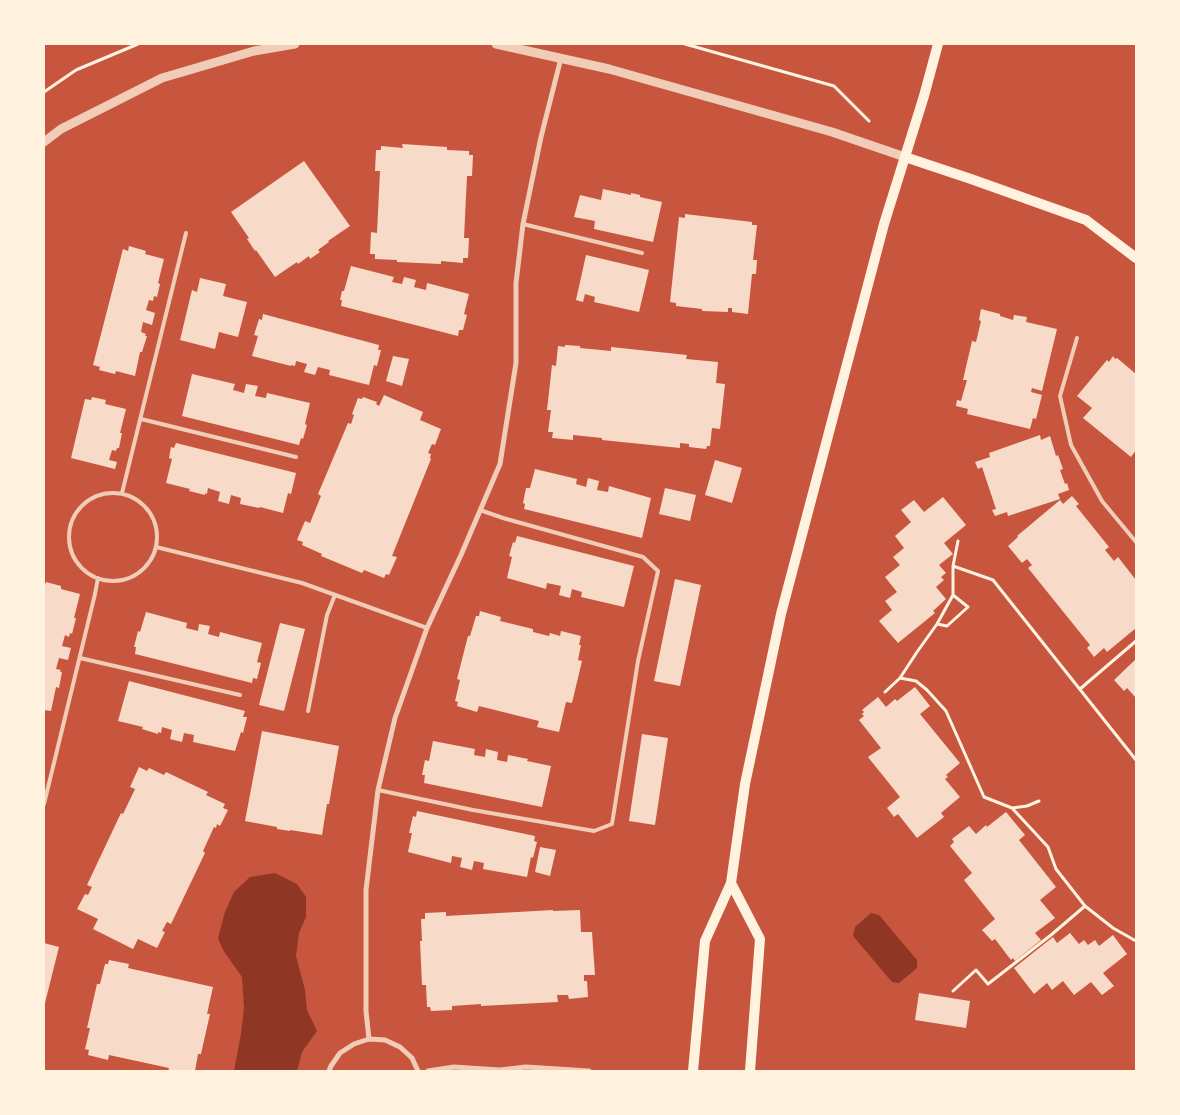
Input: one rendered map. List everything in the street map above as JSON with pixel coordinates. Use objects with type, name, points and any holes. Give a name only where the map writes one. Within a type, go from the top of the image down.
[{"type":"main road","points":[[693,1071],[705,941],[731,883],[745,784],[781,614],[884,224],[924,96],[938,44]]},
{"type":"main road","points":[[905,157],[1086,220],[1136,258]]},
{"type":"main road","points":[[731,883],[760,939],[750,1071]]},
{"type":"street","points":[[44,142],[61,129],[162,78],[254,51],[295,44]]},
{"type":"street","points":[[496,44],[609,69],[832,132],[905,157]]},
{"type":"street","points":[[369,1039],[366,1011],[366,890],[378,790],[395,718],[427,628],[500,464],[516,363],[516,282],[523,224],[541,137],[561,58]]},
{"type":"street","points":[[329,1071],[340,1053],[354,1044],[369,1039],[385,1040],[400,1047],[412,1058],[418,1071]]},
{"type":"street","points":[[428,1071],[454,1067],[500,1070],[526,1067],[589,1071]]},
{"type":"lane","points":[[523,224],[642,253]]},
{"type":"lane","points":[[122,493],[186,233]]},
{"type":"lane","points":[[1077,338],[1060,396],[1071,445],[1102,501],[1136,542]]},
{"type":"lane","points":[[141,419],[296,457]]},
{"type":"lane","points":[[106,493],[122,493],[138,500],[150,513],[156,529],[156,547],[150,560],[134,575],[113,581],[98,578],[84,570],[74,557],[69,541],[70,525],[78,510],[90,498],[106,493]]},
{"type":"lane","points":[[378,790],[473,810],[594,831],[612,824],[638,661],[658,571],[643,557],[502,518],[480,510]]},
{"type":"lane","points":[[156,547],[302,583],[427,628]]},
{"type":"lane","points":[[44,804],[98,578]]},
{"type":"lane","points":[[308,711],[327,615],[335,595]]},
{"type":"lane","points":[[80,658],[240,695]]},
{"type":"path","points":[[44,92],[76,70],[138,44]]},
{"type":"path","points":[[685,44],[834,86],[873,124]]},
{"type":"path","points":[[885,692],[900,678],[937,624],[953,595],[954,566],[958,541]]},
{"type":"path","points":[[954,566],[993,580],[1136,760]]},
{"type":"path","points":[[937,624],[947,626],[968,607],[953,595]]},
{"type":"path","points":[[1080,689],[1136,641]]},
{"type":"path","points":[[900,678],[916,681],[946,711],[984,797],[1012,808],[1048,847],[1056,869],[1085,906],[1114,928],[1136,941]]},
{"type":"path","points":[[1012,808],[1027,806],[1039,801]]},
{"type":"path","points":[[953,991],[976,970],[988,984],[1085,906]]},
{"type":"shaded area","points":[[275,873],[297,884],[306,897],[306,917],[299,933],[296,956],[305,990],[307,1010],[317,1031],[302,1052],[297,1071],[234,1071],[244,1008],[242,977],[223,950],[218,938],[225,912],[234,892],[250,877]]},
{"type":"shaded area","points":[[871,913],[879,915],[917,960],[917,968],[899,983],[892,982],[853,936],[855,927]]},
{"type":"building","points":[[402,144],[447,147],[447,150],[469,151],[469,155],[473,155],[472,176],[467,176],[464,238],[469,238],[468,258],[463,258],[463,263],[441,261],[441,264],[397,262],[397,260],[375,259],[375,254],[370,254],[371,232],[377,233],[380,171],[375,171],[376,150],[381,150],[381,146],[403,148]]},
{"type":"building","points":[[304,161],[350,226],[328,241],[318,250],[320,252],[310,259],[309,256],[298,264],[297,262],[275,277],[255,251],[247,239],[249,238],[231,212]]},
{"type":"building","points":[[603,189],[631,195],[631,193],[662,202],[653,242],[594,229],[595,221],[574,217],[580,195],[601,200]]},
{"type":"building","points":[[685,214],[752,222],[752,225],[757,225],[753,260],[757,260],[756,274],[752,274],[748,314],[732,312],[732,308],[728,308],[728,312],[702,311],[702,309],[676,306],[676,303],[670,302],[679,217],[685,218]]},
{"type":"building","points":[[129,246],[146,251],[145,254],[164,259],[158,283],[160,284],[157,297],[154,296],[153,301],[149,300],[146,310],[155,313],[152,325],[143,322],[141,332],[147,336],[142,352],[140,352],[135,376],[116,371],[115,374],[99,370],[100,367],[93,365],[123,249],[128,251]]},
{"type":"building","points":[[586,255],[649,270],[639,312],[594,302],[595,297],[585,294],[583,302],[576,300]]},
{"type":"building","points":[[351,266],[394,277],[392,282],[402,284],[404,277],[416,280],[414,287],[426,290],[427,283],[469,294],[464,314],[467,315],[463,330],[459,330],[458,336],[341,306],[342,291],[344,291]]},
{"type":"building","points":[[200,278],[226,284],[223,296],[247,302],[238,337],[219,332],[215,349],[180,340],[192,290],[197,292]]},
{"type":"building","points":[[981,309],[1013,320],[1014,315],[1027,317],[1026,322],[1057,329],[1042,391],[1032,388],[1031,392],[1042,395],[1036,419],[1033,418],[1030,429],[967,414],[968,409],[956,406],[957,400],[961,401],[967,380],[963,380],[972,341],[976,342],[981,321],[979,320]]},
{"type":"building","points":[[263,314],[379,345],[378,350],[381,350],[377,366],[374,365],[369,385],[329,375],[330,370],[318,367],[315,375],[304,372],[307,364],[296,361],[295,366],[291,366],[252,356],[258,336],[254,335],[259,319],[262,320]]},
{"type":"building","points":[[565,345],[611,351],[611,347],[687,355],[686,359],[718,362],[716,383],[725,384],[720,429],[712,428],[710,446],[707,446],[706,449],[689,447],[689,444],[680,443],[680,448],[573,435],[573,440],[552,438],[553,432],[548,432],[551,410],[547,410],[552,365],[556,366],[558,346],[565,347]]},
{"type":"building","points":[[393,356],[409,359],[402,386],[386,381]]},
{"type":"building","points":[[1113,356],[1136,374],[1136,450],[1131,457],[1083,418],[1092,408],[1077,396],[1107,360],[1109,362]]},
{"type":"building","points":[[192,374],[235,384],[233,390],[244,393],[246,384],[258,386],[255,396],[266,398],[267,393],[310,403],[303,439],[301,438],[299,445],[182,416]]},
{"type":"building","points":[[384,395],[423,412],[420,420],[441,429],[435,445],[432,444],[428,453],[431,454],[431,459],[392,556],[397,557],[389,575],[386,574],[384,578],[364,570],[362,573],[321,556],[322,554],[302,545],[303,542],[297,540],[305,521],[310,523],[321,496],[318,494],[348,423],[351,424],[354,415],[352,414],[358,398],[362,399],[363,397],[377,402],[376,404],[379,406]]},
{"type":"building","points":[[92,397],[106,400],[105,404],[126,409],[120,433],[122,433],[119,448],[116,451],[112,450],[109,460],[117,462],[115,469],[71,458],[85,399],[91,400]]},
{"type":"building","points":[[1040,435],[1041,440],[1050,436],[1056,456],[1058,455],[1063,469],[1060,470],[1069,490],[1058,494],[1060,499],[1008,516],[1007,512],[995,516],[992,510],[996,509],[982,467],[978,469],[975,462],[990,457],[989,453]]},
{"type":"building","points":[[176,443],[296,473],[291,494],[288,493],[283,513],[240,504],[241,498],[231,495],[229,504],[218,501],[220,492],[208,488],[205,495],[166,483],[172,459],[169,458],[171,447],[174,448]]},
{"type":"building","points":[[715,460],[742,468],[732,503],[705,495]]},
{"type":"building","points":[[535,469],[577,479],[576,484],[586,487],[588,478],[599,481],[597,490],[608,492],[609,486],[651,498],[642,538],[524,509],[525,504],[523,503],[526,488],[530,488]]},
{"type":"building","points":[[665,488],[696,495],[690,521],[659,514]]},
{"type":"building","points":[[1072,496],[1079,504],[1076,506],[1109,547],[1105,550],[1114,561],[1118,557],[1136,580],[1136,628],[1107,652],[1104,648],[1094,657],[1087,648],[1090,645],[1028,568],[1032,565],[1027,559],[1022,563],[1008,546],[1017,536],[1060,500],[1063,504]]},
{"type":"building","points":[[943,497],[966,525],[944,543],[953,554],[939,565],[946,573],[941,577],[944,580],[936,587],[946,599],[933,611],[935,613],[898,643],[879,621],[892,610],[885,601],[897,592],[885,577],[900,565],[893,557],[904,548],[895,536],[911,522],[901,510],[914,500],[924,512]]},
{"type":"building","points":[[517,536],[634,566],[624,607],[581,597],[582,592],[572,589],[570,598],[559,595],[561,586],[547,583],[546,589],[507,578],[512,557],[509,556]]},
{"type":"building","points":[[675,579],[701,585],[680,686],[654,681]]},
{"type":"building","points":[[46,582],[61,586],[61,589],[80,594],[72,634],[70,633],[69,637],[65,635],[62,646],[71,648],[68,660],[59,658],[56,669],[62,672],[59,688],[56,687],[51,711],[44,710],[44,585]]},
{"type":"building","points":[[480,611],[501,617],[500,621],[533,629],[533,632],[549,636],[550,633],[560,636],[561,631],[581,636],[578,660],[582,661],[572,703],[566,702],[559,732],[537,727],[539,721],[479,706],[477,712],[457,706],[458,702],[455,701],[460,680],[457,679],[468,636],[470,636],[476,616],[479,616]]},
{"type":"building","points":[[146,612],[187,623],[186,628],[198,631],[199,624],[210,626],[208,634],[219,637],[220,632],[262,643],[257,662],[261,663],[257,679],[253,678],[252,683],[135,654],[136,647],[134,647],[138,631],[140,632]]},
{"type":"building","points":[[280,623],[305,629],[284,711],[259,705]]},
{"type":"building","points":[[1136,659],[1136,698],[1127,688],[1124,691],[1114,680]]},
{"type":"building","points":[[129,681],[245,711],[243,717],[247,717],[243,733],[241,732],[235,751],[193,742],[194,735],[184,733],[182,742],[170,739],[172,730],[162,727],[161,733],[158,732],[158,734],[142,729],[143,727],[118,721]]},
{"type":"building","points":[[915,687],[930,706],[920,714],[960,763],[946,775],[948,777],[945,779],[960,797],[941,813],[944,817],[917,838],[898,814],[894,817],[887,808],[900,797],[868,757],[881,748],[859,720],[864,716],[862,710],[878,697],[886,707]]},
{"type":"building","points":[[262,731],[339,746],[322,835],[277,829],[277,827],[245,821]]},
{"type":"building","points":[[642,734],[668,738],[655,825],[629,821]]},
{"type":"building","points":[[433,741],[475,749],[474,755],[485,757],[486,749],[498,752],[497,760],[507,762],[508,755],[551,766],[542,807],[424,783],[425,775],[422,775],[425,760],[429,761]]},
{"type":"building","points":[[139,767],[147,771],[149,768],[164,775],[166,772],[208,792],[206,795],[225,804],[223,808],[228,810],[220,826],[217,824],[216,828],[214,827],[203,851],[205,853],[171,924],[167,922],[162,931],[165,932],[157,948],[138,939],[133,949],[93,929],[98,919],[77,909],[85,894],[88,895],[92,887],[87,885],[121,813],[123,814],[135,789],[130,787]]},
{"type":"building","points":[[417,811],[535,836],[534,841],[537,842],[533,858],[531,857],[527,877],[483,869],[484,863],[474,861],[472,870],[460,867],[462,858],[452,856],[451,863],[408,852],[412,833],[409,833],[413,816],[416,817]]},
{"type":"building","points":[[1006,812],[1025,835],[1019,840],[1056,887],[1040,900],[1055,918],[1035,933],[1041,940],[1015,961],[1013,958],[1011,960],[995,939],[992,941],[982,930],[995,919],[964,880],[972,873],[950,846],[954,842],[952,839],[969,826],[976,834]]},
{"type":"building","points":[[540,847],[556,850],[550,876],[535,872]]},
{"type":"building","points":[[580,910],[581,932],[592,932],[595,975],[584,975],[584,981],[587,981],[588,997],[569,999],[568,995],[557,995],[558,1002],[452,1006],[452,1010],[431,1011],[430,1007],[427,1007],[426,985],[422,985],[420,941],[422,941],[421,919],[425,919],[425,913],[446,912],[446,916]]},
{"type":"building","points":[[1070,933],[1079,944],[1084,940],[1088,945],[1095,940],[1099,946],[1113,935],[1127,954],[1103,973],[1114,986],[1102,995],[1091,982],[1074,995],[1063,981],[1052,990],[1047,983],[1034,994],[1014,968],[1053,937],[1057,943]]},
{"type":"building","points":[[44,943],[59,947],[44,1007]]},
{"type":"building","points":[[109,960],[129,964],[128,968],[213,987],[207,1014],[210,1014],[195,1071],[168,1071],[169,1068],[109,1055],[108,1060],[88,1055],[89,1050],[85,1049],[90,1028],[87,1028],[97,984],[100,984],[105,964],[108,964]]},
{"type":"building","points":[[919,993],[970,1001],[966,1028],[915,1020]]}]
